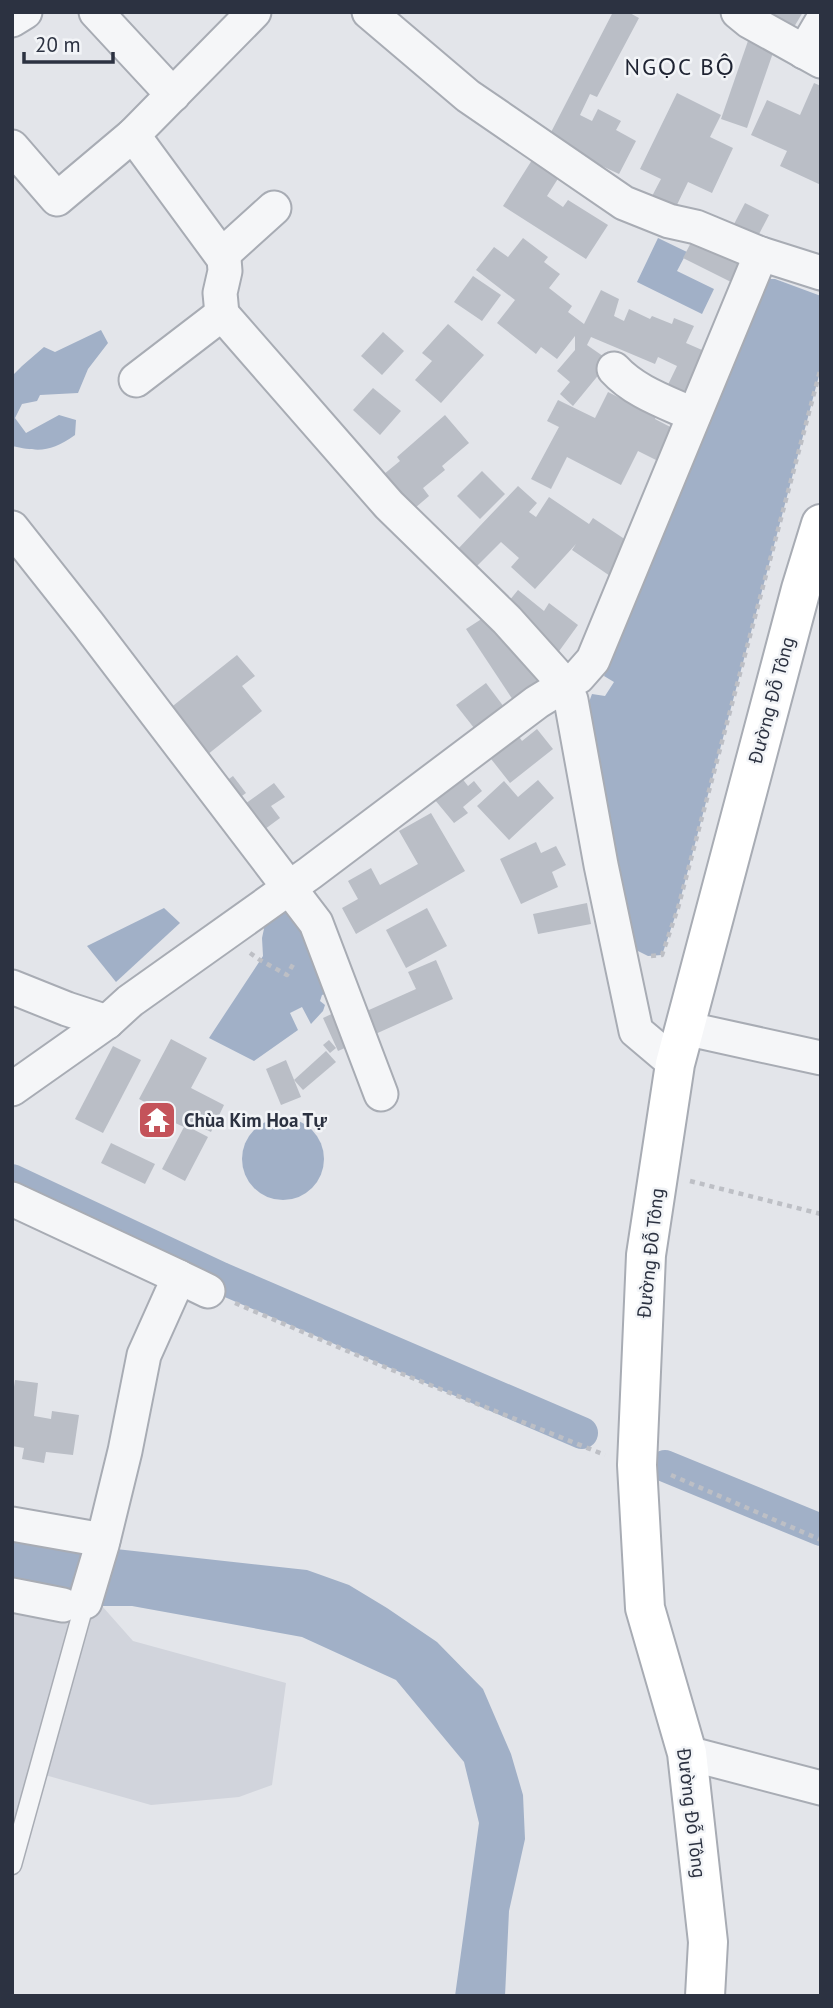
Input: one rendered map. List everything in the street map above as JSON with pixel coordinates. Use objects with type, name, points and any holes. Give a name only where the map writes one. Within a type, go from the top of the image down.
[{"type":"main road","name":"Đường Đỗ Tông","points":[[705,1996],[708,1942],[687,1753],[645,1608],[637,1465],[646,1255],[675,1064],[793,616],[821,524]]},
{"type":"street","points":[[12,20],[25,12]]},
{"type":"street","points":[[96,12],[173,95]]},
{"type":"street","points":[[12,147],[57,199],[132,135],[254,12]]},
{"type":"street","points":[[369,12],[468,96],[624,204],[669,221],[696,227],[761,254],[821,274]]},
{"type":"street","points":[[738,12],[812,57],[821,23]]},
{"type":"street","points":[[132,135],[222,255],[225,271],[220,293],[222,314],[388,505],[507,620],[564,686],[571,700],[601,865],[636,1031],[675,1064]]},
{"type":"street","points":[[222,255],[274,208]]},
{"type":"street","points":[[12,1089],[107,1022],[130,1000],[289,887],[537,702],[578,677],[593,660],[761,254]]},
{"type":"street","points":[[136,380],[222,314]]},
{"type":"street","points":[[614,369],[623,379],[642,390],[694,415]]},
{"type":"street","points":[[12,528],[316,923],[381,1094]]},
{"type":"street","points":[[12,987],[107,1022]]},
{"type":"street","points":[[684,1028],[821,1058]]},
{"type":"street","points":[[12,1199],[208,1291]]},
{"type":"street","points":[[12,1595],[74,1603],[103,1543],[144,1355],[179,1277]]},
{"type":"street","points":[[12,1524],[103,1543]]},
{"type":"street","points":[[687,1753],[821,1788]]},
{"type":"lane","points":[[12,1865],[74,1603]]},
{"type":"path","points":[[648,956],[662,956],[678,908],[821,367]]},
{"type":"path","points":[[260,960],[287,975],[295,961]]},
{"type":"path","points":[[659,1172],[821,1214]]},
{"type":"path","points":[[208,1291],[593,1451],[663,1472],[821,1540]]},
{"type":"shaded area","points":[[12,1584],[102,1606],[133,1641],[286,1683],[272,1785],[239,1797],[151,1805],[38,1773],[12,1865]]},
{"type":"water","points":[[658,238],[687,252],[677,271],[714,289],[702,314],[637,282]]},
{"type":"water","points":[[763,279],[775,279],[821,296],[821,368],[678,908],[662,955],[648,956],[628,946],[585,713],[592,694],[605,696],[614,682],[604,676]]},
{"type":"water","points":[[101,330],[108,343],[88,369],[78,393],[40,395],[37,401],[22,404],[15,418],[26,433],[59,415],[76,420],[75,435],[52,448],[12,446],[12,376],[44,347],[55,352]]},
{"type":"water","points":[[297,906],[325,994],[320,1001],[325,1005],[311,1024],[302,1007],[290,1013],[298,1030],[254,1061],[209,1038],[263,956],[262,938],[265,924]]},
{"type":"water","points":[[164,908],[180,923],[116,982],[87,946]]},
{"type":"water","points":[[283,1118],[299,1122],[312,1130],[320,1143],[324,1159],[320,1175],[312,1188],[299,1196],[283,1200],[267,1196],[254,1188],[246,1175],[242,1159],[246,1143],[254,1130],[267,1122]]},
{"type":"water","points":[[12,1526],[116,1549],[307,1570],[349,1585],[437,1642],[483,1689],[511,1754],[523,1795],[525,1839],[509,1911],[505,1996],[455,1996],[479,1823],[464,1762],[396,1680],[302,1637],[132,1606],[102,1606],[12,1584]]},
{"type":"building","points":[[613,12],[628,12],[639,18],[597,97],[590,94],[580,115],[592,121],[598,109],[621,121],[616,130],[636,141],[619,174],[547,140]]},
{"type":"building","points":[[770,12],[803,12],[794,27]]},
{"type":"building","points":[[749,38],[775,47],[747,128],[721,119]]},
{"type":"building","points":[[814,83],[821,86],[821,185],[780,166],[787,151],[751,135],[767,100],[800,115]]},
{"type":"building","points":[[677,93],[721,115],[710,137],[733,148],[712,193],[688,182],[674,211],[650,200],[661,179],[640,169]]},
{"type":"building","points":[[532,160],[559,177],[547,196],[563,207],[568,200],[608,225],[586,259],[503,206]]},
{"type":"building","points":[[745,203],[769,215],[757,238],[733,226]]},
{"type":"building","points":[[696,233],[749,258],[735,284],[683,258]]},
{"type":"building","points":[[523,238],[548,257],[544,262],[560,274],[549,288],[572,306],[568,312],[584,324],[601,290],[619,299],[614,316],[624,321],[629,309],[650,319],[652,316],[672,324],[674,318],[694,326],[686,343],[709,353],[686,404],[663,395],[677,366],[658,357],[655,364],[591,337],[587,345],[610,361],[573,406],[560,394],[570,382],[557,371],[575,350],[575,336],[557,359],[541,347],[536,354],[497,323],[515,300],[476,270],[494,247],[508,257]]},
{"type":"building","points":[[473,276],[501,295],[482,321],[454,302]]},
{"type":"building","points":[[448,324],[484,355],[441,403],[415,380],[432,361],[422,353]]},
{"type":"building","points":[[383,332],[404,351],[382,375],[361,356]]},
{"type":"building","points":[[373,388],[401,411],[380,435],[353,410]]},
{"type":"building","points":[[608,392],[656,416],[655,419],[676,430],[660,462],[638,451],[621,485],[567,457],[551,489],[531,479],[559,427],[547,421],[558,400],[595,418]]},
{"type":"building","points":[[445,415],[469,443],[442,466],[445,470],[423,488],[429,496],[408,514],[378,479],[400,461],[397,457]]},
{"type":"building","points":[[482,471],[505,494],[480,519],[457,496]]},
{"type":"building","points":[[518,486],[537,503],[529,512],[536,517],[549,497],[589,524],[593,518],[635,546],[613,578],[572,550],[576,544],[535,589],[511,567],[519,558],[501,542],[474,569],[456,551]]},
{"type":"building","points":[[518,590],[544,611],[549,603],[578,625],[557,654],[501,611]]},
{"type":"building","points":[[494,611],[541,682],[513,700],[466,629]]},
{"type":"building","points":[[237,655],[255,676],[242,686],[262,711],[207,755],[169,709]]},
{"type":"building","points":[[486,683],[507,711],[478,733],[456,705]]},
{"type":"building","points":[[513,728],[522,741],[537,729],[553,749],[510,783],[484,750]]},
{"type":"building","points":[[233,776],[246,793],[235,801],[222,784]]},
{"type":"building","points":[[461,777],[468,786],[474,781],[482,791],[463,807],[468,813],[454,823],[430,794]]},
{"type":"building","points":[[538,780],[554,798],[509,840],[477,806],[504,781],[518,797]]},
{"type":"building","points":[[274,783],[285,797],[271,806],[280,818],[257,835],[238,809]]},
{"type":"building","points":[[431,813],[465,871],[356,934],[342,908],[358,899],[348,881],[371,868],[380,885],[418,864],[399,831]]},
{"type":"building","points":[[536,842],[541,853],[556,846],[566,865],[552,872],[558,887],[521,904],[500,859]]},
{"type":"building","points":[[587,903],[591,924],[538,934],[533,914]]},
{"type":"building","points":[[427,908],[447,946],[406,968],[386,930]]},
{"type":"building","points":[[436,960],[453,999],[371,1036],[360,1014],[416,989],[408,972]]},
{"type":"building","points":[[340,1010],[356,1043],[338,1051],[323,1018]]},
{"type":"building","points":[[171,1039],[207,1058],[191,1088],[224,1105],[211,1132],[187,1120],[185,1125],[208,1137],[185,1181],[162,1169],[184,1127],[173,1122],[175,1118],[139,1099]]},
{"type":"building","points":[[329,1040],[336,1048],[330,1053],[323,1045]]},
{"type":"building","points":[[113,1046],[141,1060],[103,1133],[75,1119]]},
{"type":"building","points":[[326,1051],[336,1062],[303,1090],[294,1080]]},
{"type":"building","points":[[286,1060],[301,1097],[281,1105],[266,1069]]},
{"type":"building","points":[[111,1143],[155,1164],[145,1184],[101,1163]]},
{"type":"building","points":[[15,1380],[38,1383],[34,1416],[51,1419],[52,1411],[79,1415],[73,1455],[46,1452],[44,1463],[22,1459],[24,1448],[12,1446]]},
{"type":"waterway","points":[[12,1180],[221,1278],[582,1433]]},
{"type":"waterway","points":[[665,1466],[821,1530]]},
{"type":"place","name":"Chùa Kim Hoa Tự","points":[[157,1120]]},
{"type":"district","name":"NGỌC BỘ","points":[[680,67]]}]
